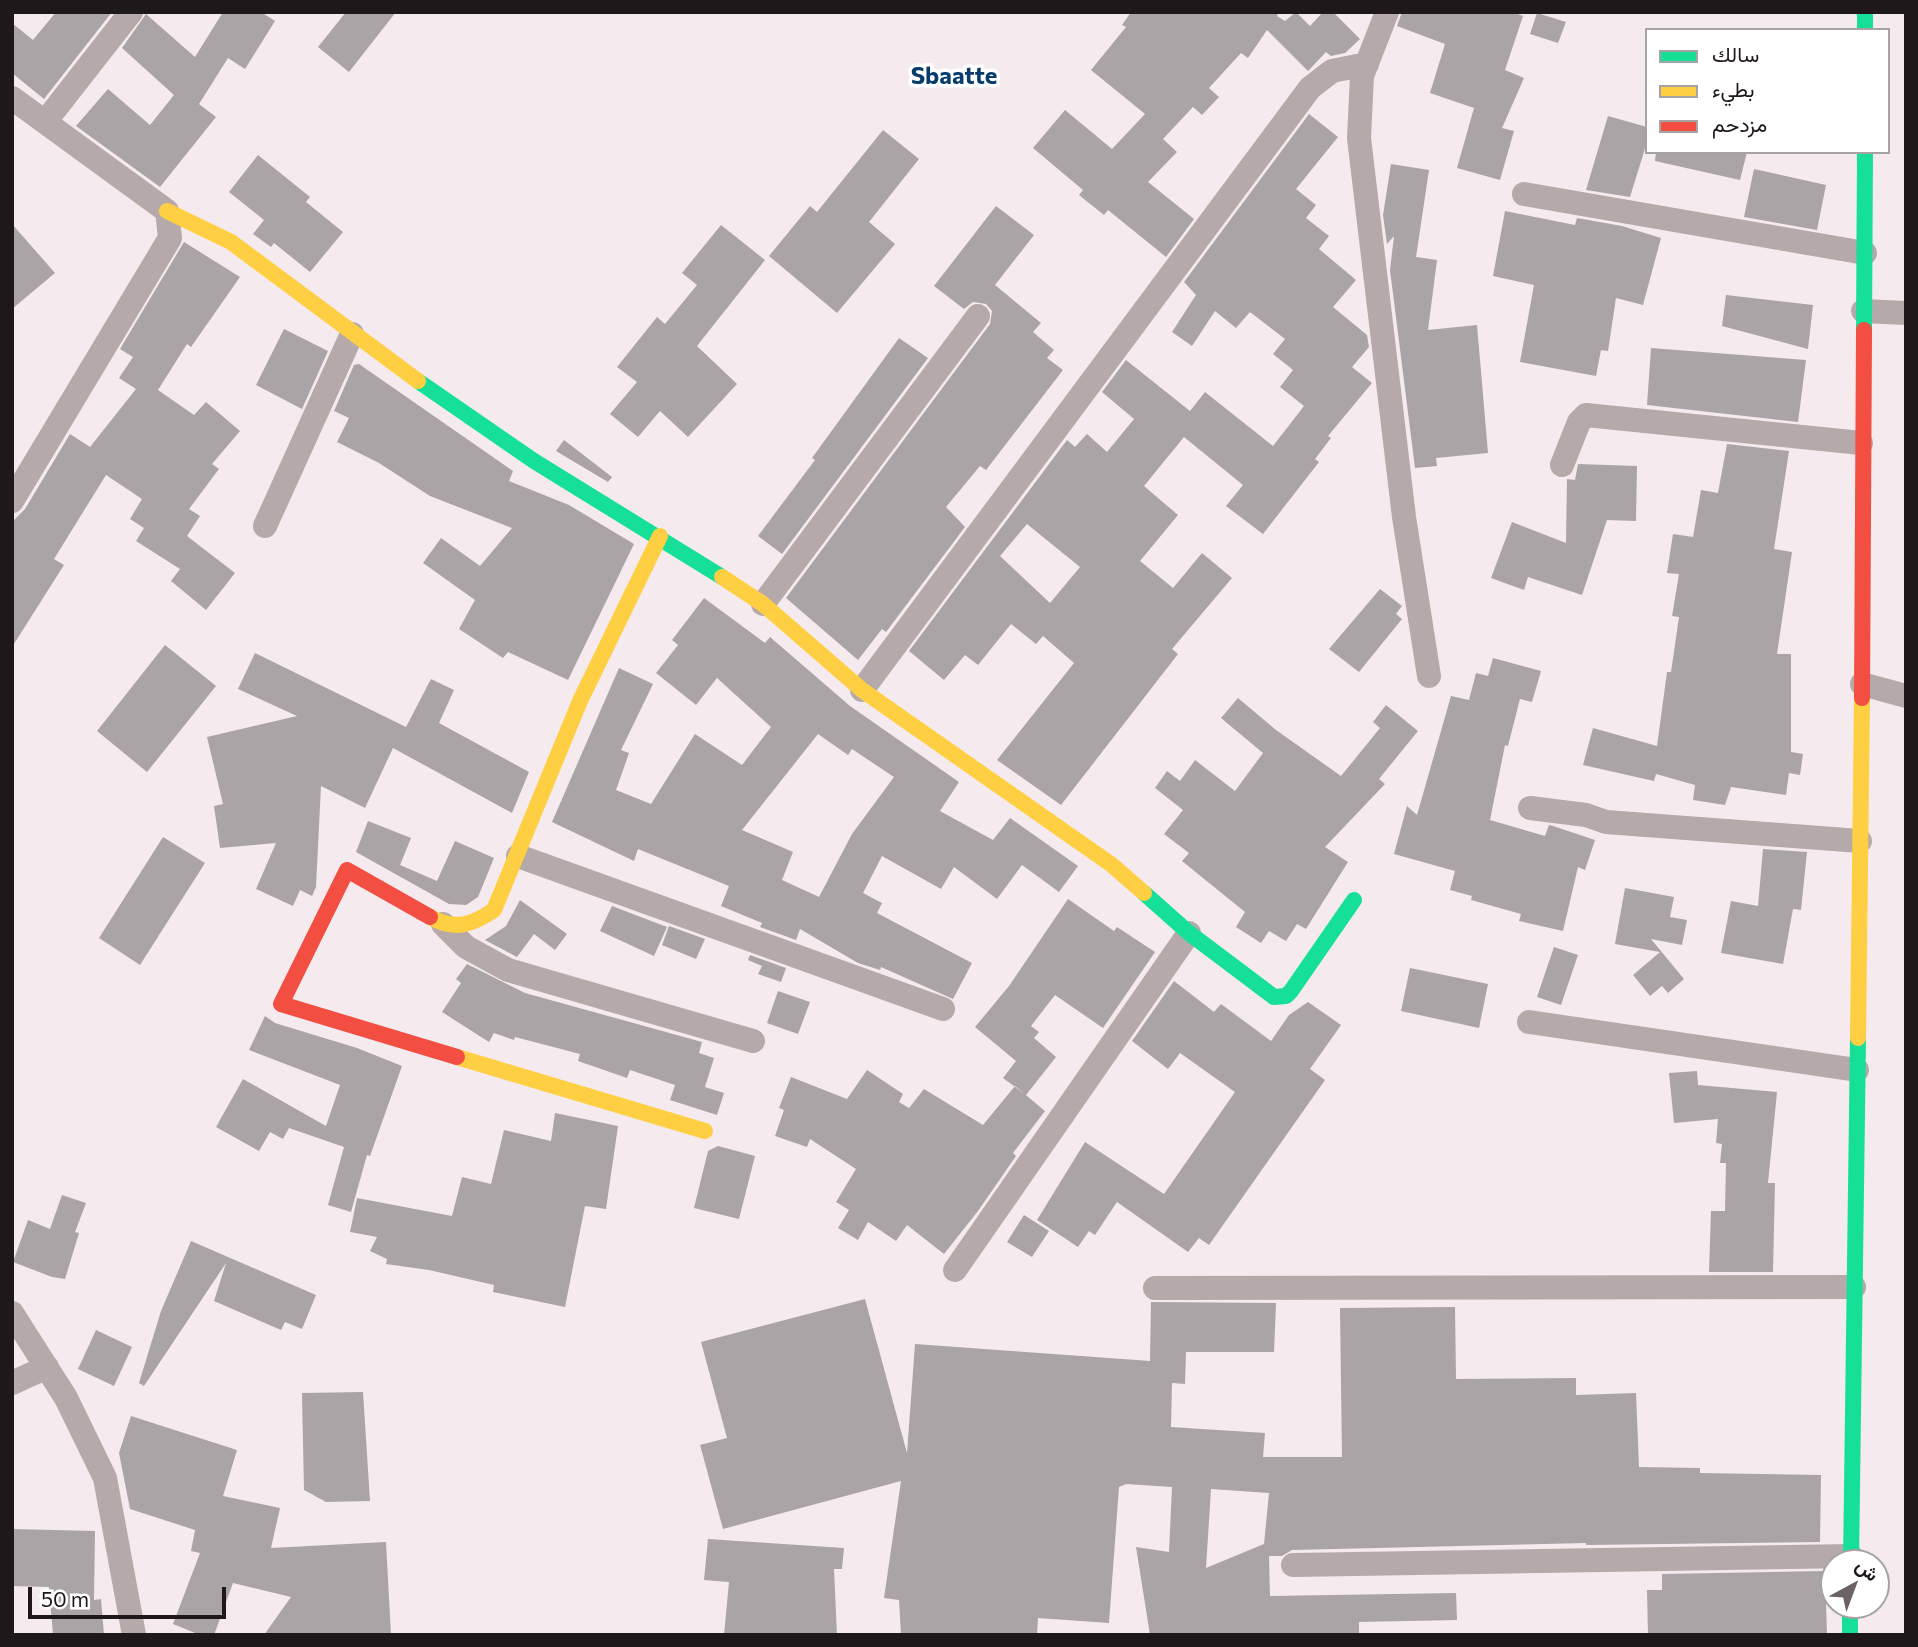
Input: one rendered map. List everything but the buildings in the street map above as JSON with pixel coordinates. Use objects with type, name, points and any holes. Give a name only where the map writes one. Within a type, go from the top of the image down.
[{"type":"street","points":[[45,122],[131,12]]},
{"type":"street","points":[[1387,12],[1362,75],[1359,138],[1405,517],[1429,676]]},
{"type":"street","points":[[862,690],[1310,88],[1332,71],[1367,64]]},
{"type":"street","points":[[12,98],[167,211],[231,242],[352,334],[534,461],[660,536],[763,604],[862,690],[1112,865],[1189,933],[1274,997],[1280,998],[1292,991],[1354,900]]},
{"type":"street","points":[[1851,1549],[1862,684],[1861,443],[1865,154]]},
{"type":"street","points":[[1524,194],[1865,253]]},
{"type":"street","points":[[12,501],[170,238],[167,211]]},
{"type":"street","points":[[1863,311],[1906,313]]},
{"type":"street","points":[[763,604],[978,316]]},
{"type":"street","points":[[265,526],[352,334]]},
{"type":"street","points":[[1562,465],[1579,422],[1586,415],[1861,443]]},
{"type":"street","points":[[443,923],[472,925],[494,910],[580,701],[660,536]]},
{"type":"street","points":[[1862,684],[1906,696]]},
{"type":"street","points":[[1530,808],[1586,815],[1606,822],[1860,841]]},
{"type":"street","points":[[518,856],[943,1009]]},
{"type":"street","points":[[705,1131],[281,1004],[347,870],[443,923],[466,947],[508,970],[753,1041]]},
{"type":"street","points":[[954,1270],[1189,933]]},
{"type":"street","points":[[1529,1022],[1857,1070]]},
{"type":"street","points":[[1155,1288],[1854,1287]]},
{"type":"street","points":[[12,1312],[66,1398],[106,1478],[134,1635]]},
{"type":"street","points":[[12,1383],[47,1367]]},
{"type":"street","points":[[1293,1565],[1820,1560]]},
{"type":"traffic: fast","points":[[1865,12],[1865,28]]},
{"type":"traffic: fast","points":[[1864,330],[1865,154]]},
{"type":"traffic: fast","points":[[418,381],[534,461],[722,577]]},
{"type":"traffic: fast","points":[[1144,893],[1189,933],[1274,997],[1286,996],[1291,991],[1354,900]]},
{"type":"traffic: fast","points":[[1851,1549],[1858,1038]]},
{"type":"traffic: fast","points":[[1850,1619],[1850,1635]]},
{"type":"traffic: slow","points":[[167,211],[231,242],[418,381]]},
{"type":"traffic: slow","points":[[430,917],[455,925],[471,922],[494,910],[580,701],[660,536]]},
{"type":"traffic: slow","points":[[722,577],[763,604],[862,690],[1112,865],[1144,893]]},
{"type":"traffic: slow","points":[[1858,1038],[1862,698]]},
{"type":"traffic: slow","points":[[457,1057],[705,1131]]},
{"type":"traffic: jam","points":[[1862,698],[1864,330]]},
{"type":"traffic: jam","points":[[430,917],[347,870],[281,1004],[457,1057]]},
{"type":"district","name":"Sbaatte","points":[[954,76]]}]
